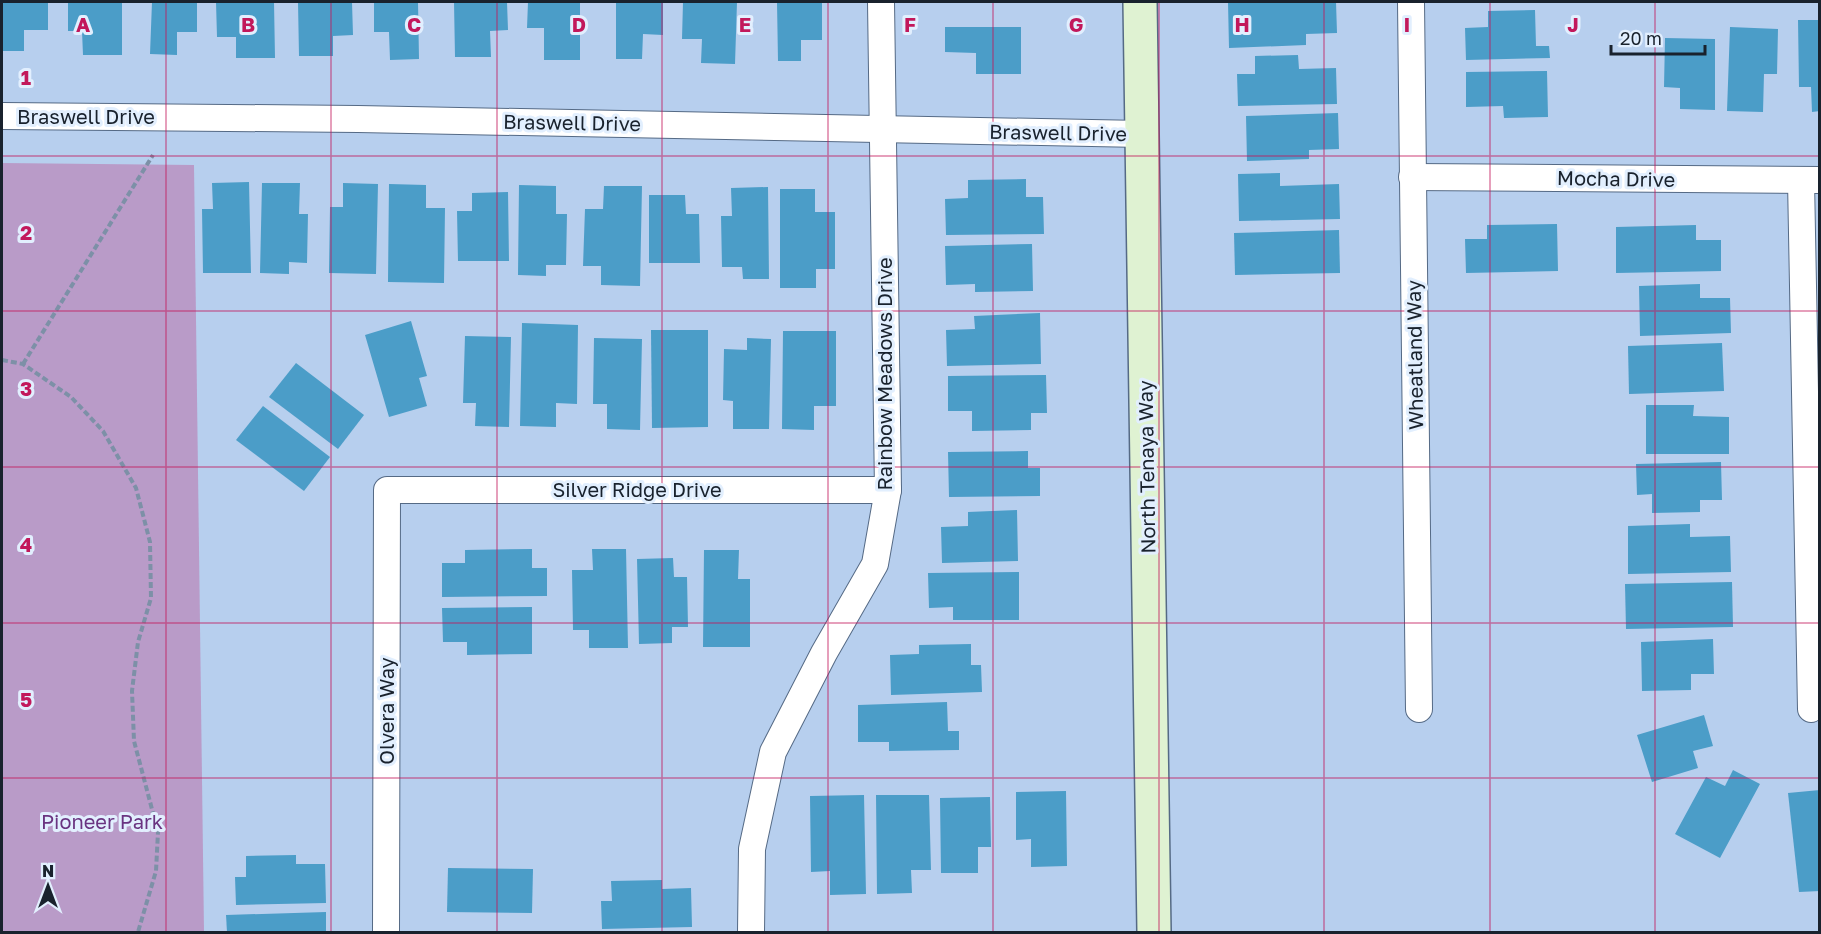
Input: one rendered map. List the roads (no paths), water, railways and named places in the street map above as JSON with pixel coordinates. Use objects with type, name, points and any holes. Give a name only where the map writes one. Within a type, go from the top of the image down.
[{"type":"main road","name":"North Tenaya Way","points":[[1140,2],[1154,933]]},
{"type":"street","name":"Rainbow Meadows Drive","points":[[751,933],[752,849],[773,752],[824,653],[875,564],[888,490],[881,2]]},
{"type":"street","name":"Wheatland Way","points":[[1411,2],[1419,709]]},
{"type":"street","name":"Braswell Drive","points":[[2,116],[358,119],[1142,134]]},
{"type":"street","name":"Mocha Drive","points":[[1412,177],[1810,180]]},
{"type":"street","points":[[1810,180],[1810,709]]},
{"type":"street","name":"Silver Ridge Drive","points":[[387,490],[888,490]]},
{"type":"street","name":"Olvera Way","points":[[386,933],[387,490]]},
{"type":"park label","name":"Pioneer Park","points":[[102,822]]}]
